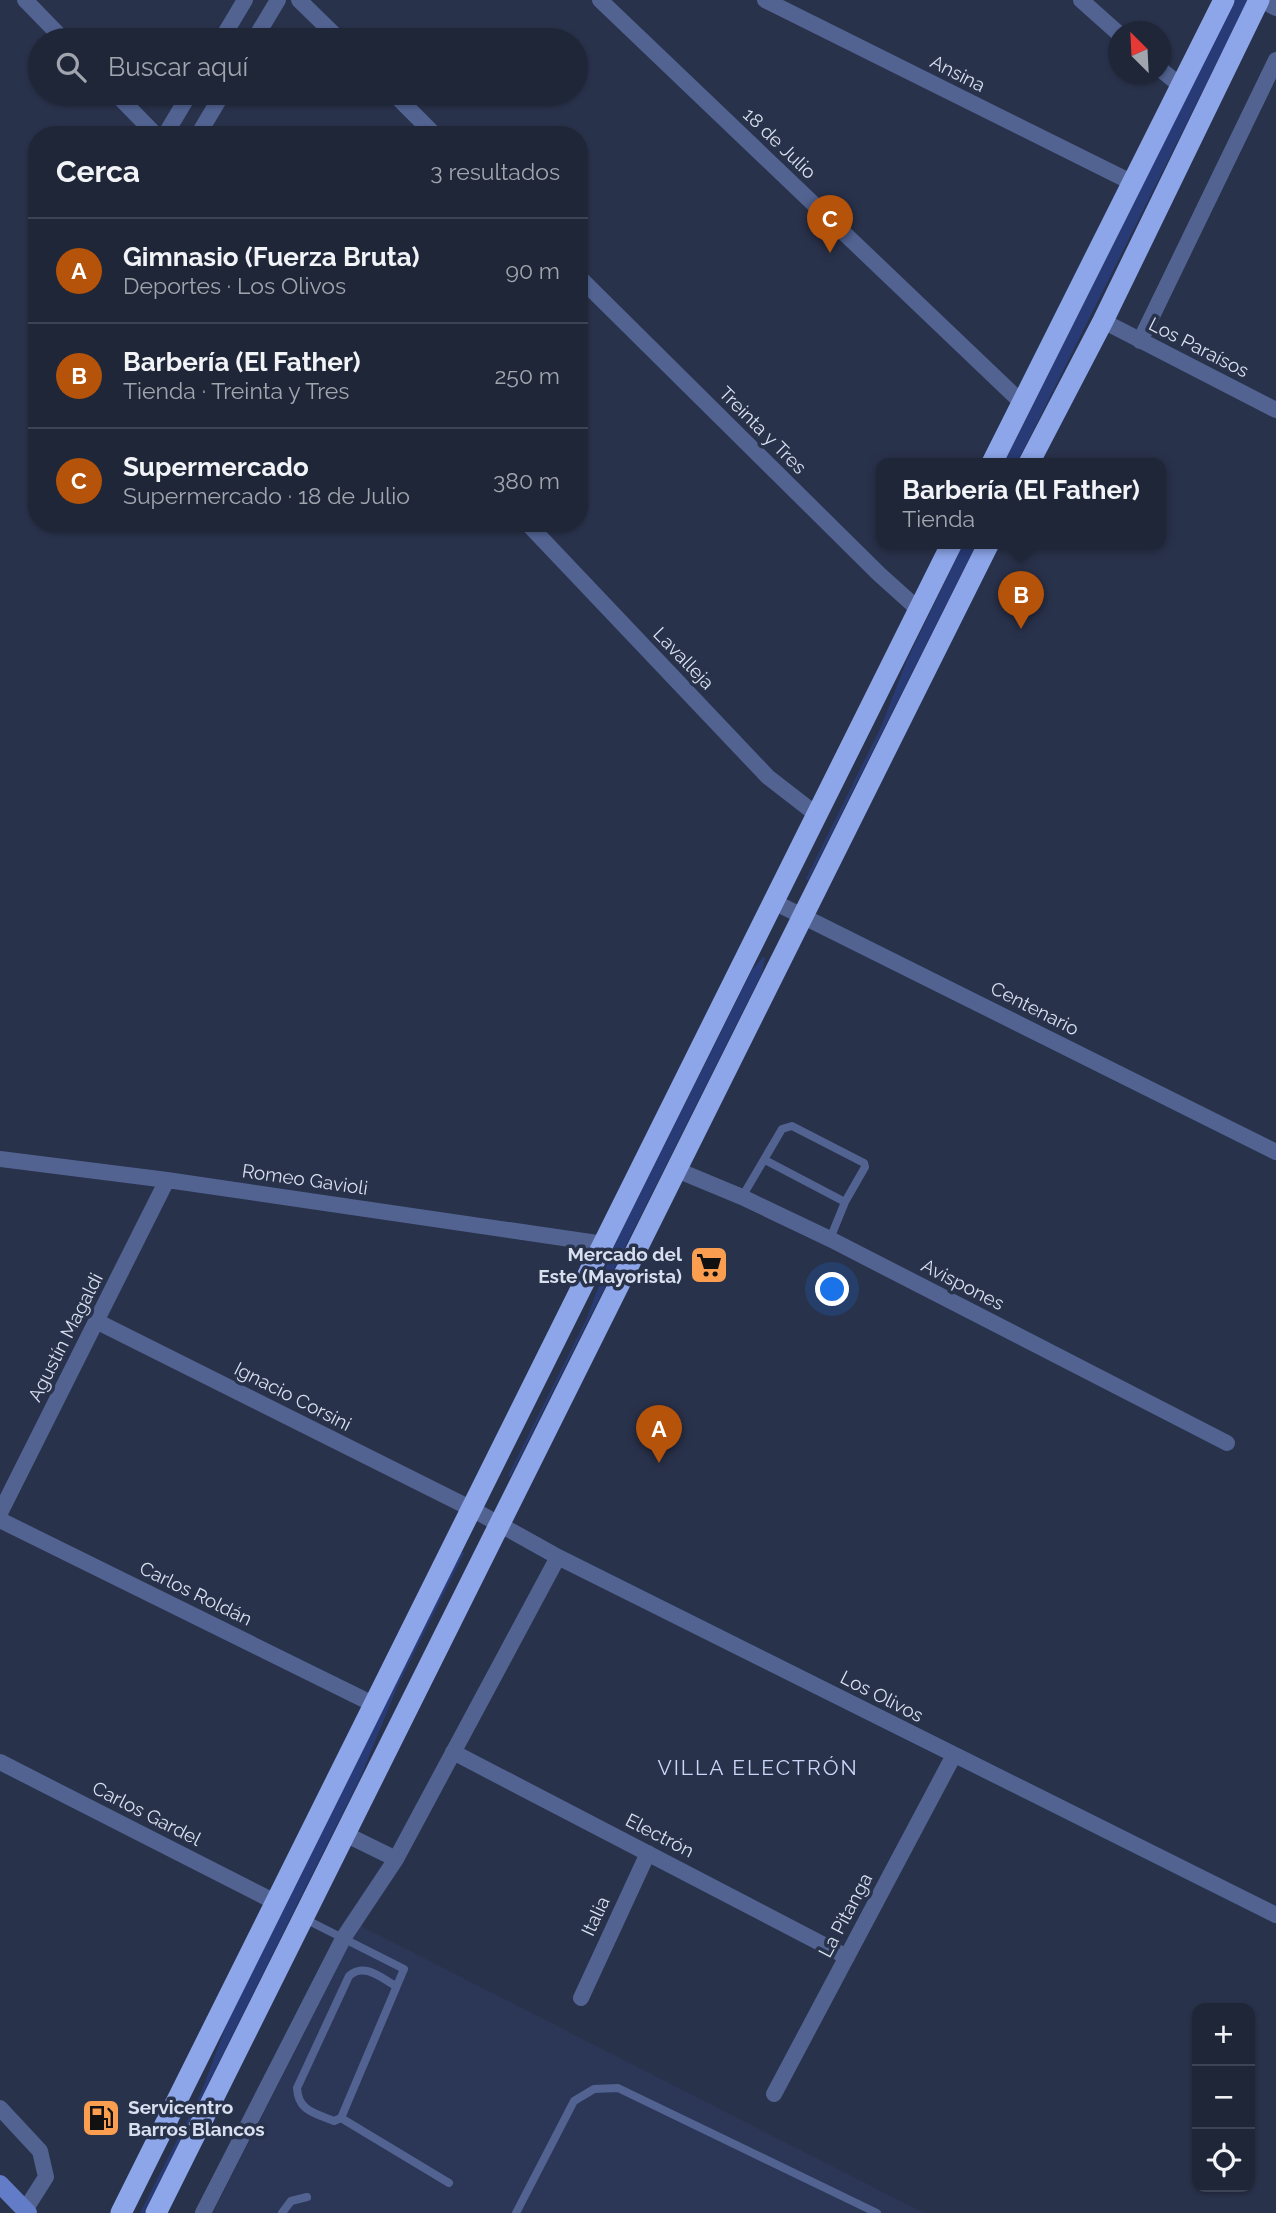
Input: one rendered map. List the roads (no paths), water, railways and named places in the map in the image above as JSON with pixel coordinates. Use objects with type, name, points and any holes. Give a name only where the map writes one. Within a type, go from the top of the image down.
[{"type":"highway","points":[[994,458],[1224,0]]},
{"type":"highway","points":[[1032,458],[1260,0]]},
{"type":"highway","points":[[121,2213],[949,549]]},
{"type":"highway","points":[[156,2213],[305,1919],[498,1525],[986,549]]},
{"type":"street","points":[[25,0],[52,28]]},
{"type":"street","points":[[228,28],[245,0]]},
{"type":"street","points":[[261,28],[278,0]]},
{"type":"street","points":[[299,0],[328,28]]},
{"type":"street","name":"18 de Julio","points":[[600,0],[1022,403]]},
{"type":"street","name":"Ansina","points":[[765,0],[1133,183]]},
{"type":"street","points":[[1081,0],[1108,24]]},
{"type":"street","points":[[1260,0],[1276,8]]},
{"type":"street","points":[[1140,341],[1276,60]]},
{"type":"street","points":[[1171,78],[1181,86]]},
{"type":"street","points":[[127,105],[147,126]]},
{"type":"street","points":[[170,126],[183,105]]},
{"type":"street","points":[[203,126],[216,105]]},
{"type":"street","points":[[405,105],[426,126]]},
{"type":"street","name":"Treinta y Tres","points":[[588,286],[879,574],[919,610]]},
{"type":"street","name":"Los Paraísos","points":[[1102,321],[1276,410]]},
{"type":"street","name":"Lavalleja","points":[[536,532],[768,777],[817,815]]},
{"type":"street","name":"Centenario","points":[[774,902],[1276,1152]]},
{"type":"street","name":"Romeo Gavioli","points":[[0,1159],[167,1180],[604,1244]]},
{"type":"street","name":"Avispones","points":[[677,1170],[742,1197],[830,1239],[1227,1443]]},
{"type":"street","name":"Agustín Magaldi","points":[[0,1513],[167,1180]]},
{"type":"street","name":"Ignacio Corsini","points":[[96,1321],[472,1509]]},
{"type":"street","name":"Los Olivos","points":[[472,1509],[558,1557],[1276,1915]]},
{"type":"street","name":"Carlos Roldán","points":[[0,1520],[373,1703]]},
{"type":"street","points":[[203,2213],[344,1937],[396,1859],[558,1557]]},
{"type":"street","name":"Electrón","points":[[453,1752],[847,1957]]},
{"type":"street","name":"La Pitanga","points":[[774,2094],[954,1755]]},
{"type":"street","name":"Carlos Gardel","points":[[0,1762],[275,1902]]},
{"type":"street","points":[[345,1834],[396,1859]]},
{"type":"street","name":"Italia","points":[[581,1998],[648,1853]]},
{"type":"street","points":[[0,2108],[40,2151],[46,2177],[26,2211],[0,2184]]},
{"type":"lane","points":[[742,1197],[782,1129],[793,1126],[862,1160],[865,1167],[845,1202],[830,1239]]},
{"type":"lane","points":[[765,1160],[845,1202]]},
{"type":"lane","points":[[305,1919],[404,1969],[341,2118],[334,2121],[304,2109],[298,2098],[297,2088],[349,1976],[355,1970],[364,1969],[396,1986]]},
{"type":"lane","points":[[516,2213],[574,2101],[594,2089],[618,2088],[877,2213]]},
{"type":"lane","points":[[341,2118],[449,2183]]},
{"type":"lane","points":[[282,2213],[291,2201],[307,2197]]},
{"type":"place","name":"Supermercado","points":[[830,253]]},
{"type":"place","name":"Barbería (El Father)","points":[[1021,629]]},
{"type":"place","name":"Mercado del Este (Mayorista)","points":[[709,1265]]},
{"type":"place","name":"Gimnasio (Fuerza Bruta)","points":[[659,1463]]},
{"type":"place","name":"Servicentro Barros Blancos","points":[[101,2118]]},
{"type":"district","name":"VILLA ELECTRÓN","points":[[758,1767]]}]
